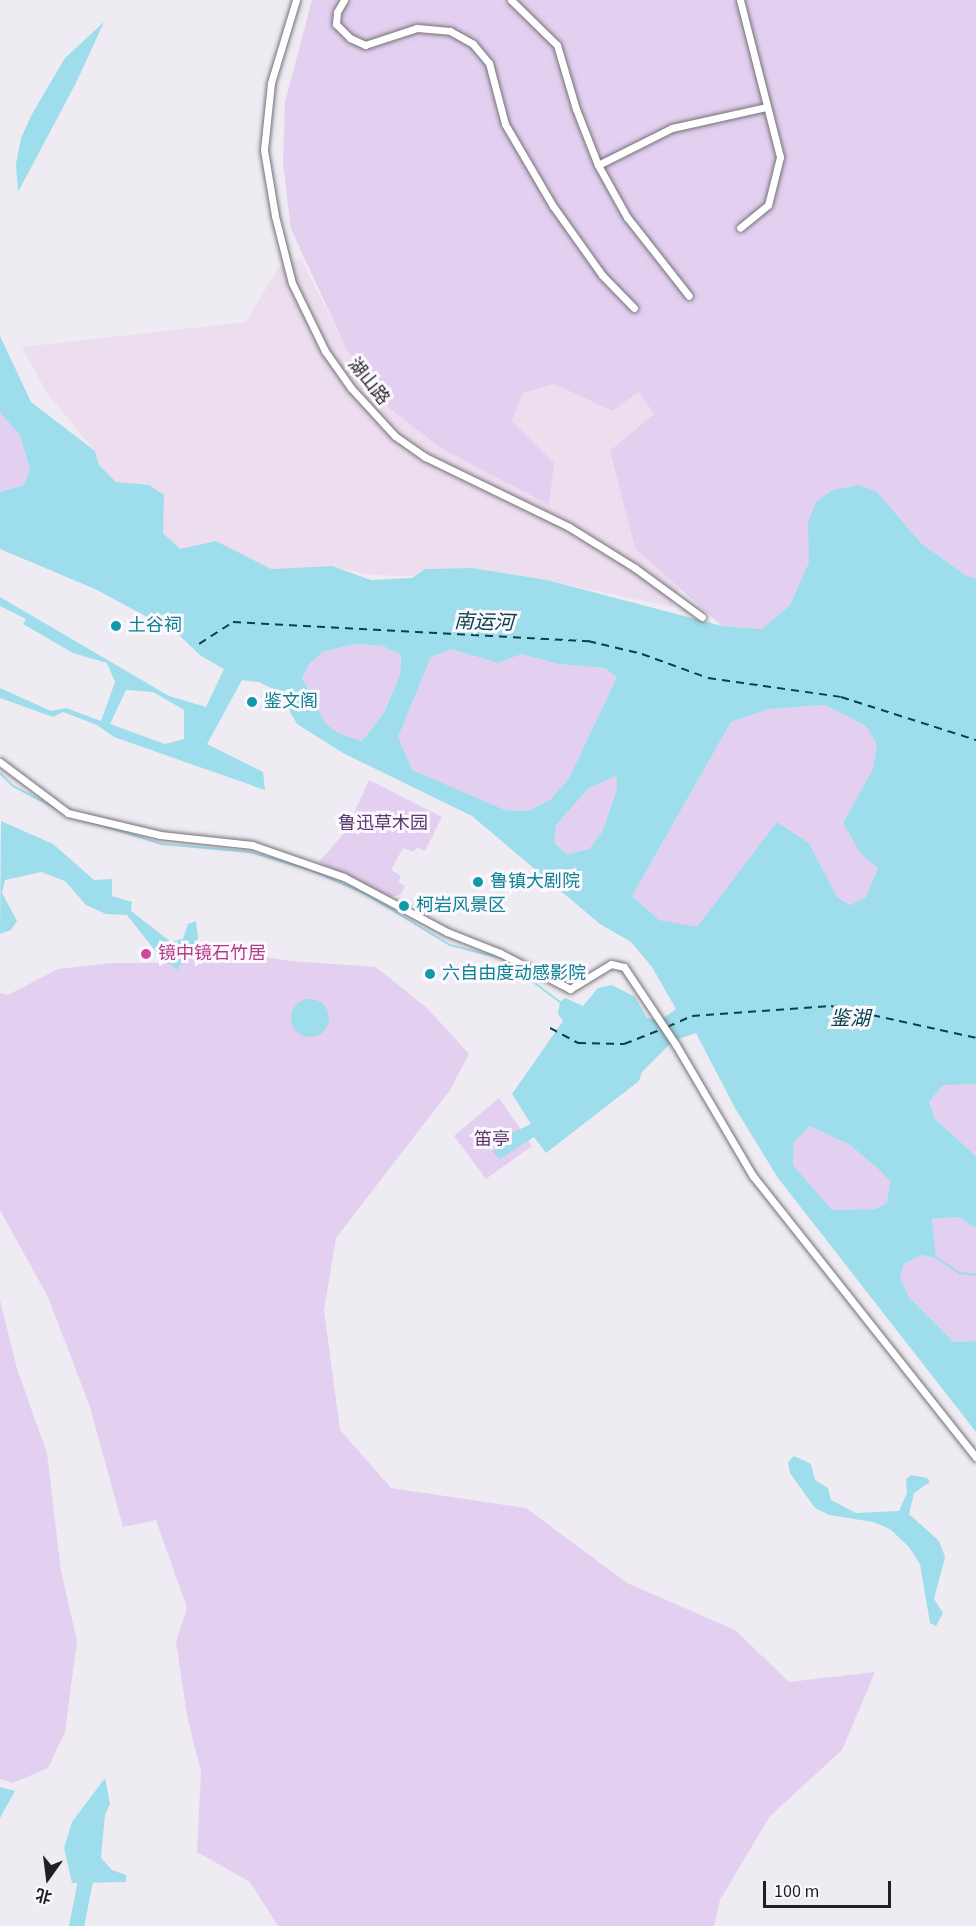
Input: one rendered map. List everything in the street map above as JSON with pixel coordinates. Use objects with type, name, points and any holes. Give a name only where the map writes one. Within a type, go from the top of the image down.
[{"type":"street","name":"湖山路","points":[[296,0],[271,83],[264,150],[275,216],[292,283],[326,351],[351,388],[395,436],[425,457],[569,527],[635,568],[702,616]]},
{"type":"street","points":[[344,0],[337,12],[336,24],[350,38],[365,45],[417,28],[450,31],[473,44],[489,63],[505,124],[553,206],[602,275],[634,308]]},
{"type":"street","points":[[511,0],[557,45],[576,109],[598,165],[627,217],[689,296]]},
{"type":"street","points":[[740,0],[780,157],[768,205],[740,228]]},
{"type":"street","points":[[598,165],[672,128],[766,106]]},
{"type":"street","points":[[0,762],[68,813],[160,835],[252,844],[344,877],[447,932],[501,953],[570,989],[611,964],[624,967],[676,1045],[753,1176],[976,1457]]},
{"type":"shaded area","points":[[301,259],[346,348],[383,403],[548,504],[554,463],[512,421],[523,393],[554,384],[611,411],[639,392],[654,414],[610,452],[635,548],[682,582],[672,607],[547,580],[472,568],[425,569],[412,576],[370,575],[332,566],[271,569],[216,541],[180,549],[163,533],[149,485],[116,482],[99,465],[95,451],[47,393],[22,347],[246,322],[278,268]]},
{"type":"green space","points":[[312,0],[976,0],[976,579],[965,575],[921,543],[877,492],[809,562],[790,605],[762,629],[722,626],[635,548],[610,451],[654,414],[639,392],[612,411],[554,384],[523,393],[512,421],[554,463],[549,505],[441,448],[383,403],[346,348],[291,229],[283,163],[285,102]]},
{"type":"green space","points":[[0,412],[20,436],[30,469],[24,485],[0,492]]},
{"type":"green space","points":[[356,644],[383,646],[401,655],[400,675],[384,713],[362,741],[340,734],[326,724],[302,678],[310,663],[324,651]]},
{"type":"green space","points":[[451,649],[498,663],[522,654],[558,664],[604,668],[617,677],[569,778],[551,799],[528,811],[505,810],[411,770],[398,737],[431,657]]},
{"type":"green space","points":[[825,705],[866,726],[877,745],[873,770],[843,823],[861,853],[878,868],[866,897],[850,905],[837,897],[809,843],[777,822],[697,928],[659,920],[632,896],[731,722],[768,709]]},
{"type":"green space","points":[[616,776],[617,789],[602,832],[589,849],[567,854],[555,842],[556,825],[589,788]]},
{"type":"green space","name":"鲁迅草木园","points":[[369,780],[442,817],[425,851],[417,847],[414,852],[403,848],[391,870],[401,876],[398,882],[405,886],[400,895],[391,897],[319,862],[346,831]]},
{"type":"green space","points":[[224,950],[290,961],[376,967],[427,1008],[469,1054],[450,1090],[336,1238],[324,1310],[340,1430],[391,1488],[526,1508],[627,1583],[735,1630],[789,1682],[875,1672],[842,1750],[770,1816],[720,1900],[714,1926],[278,1926],[250,1882],[197,1852],[201,1772],[187,1716],[176,1642],[187,1608],[156,1520],[123,1527],[90,1407],[48,1297],[0,1210],[0,993],[8,995],[58,969],[113,963],[157,963]]},
{"type":"green space","points":[[968,1081],[976,1084],[976,1156],[935,1119],[929,1102],[943,1085]]},
{"type":"green space","name":"笛亭","points":[[499,1098],[532,1146],[486,1179],[454,1136]]},
{"type":"green space","points":[[810,1126],[850,1145],[890,1181],[887,1203],[875,1209],[832,1210],[793,1165],[794,1142]]},
{"type":"green space","points":[[958,1217],[976,1228],[976,1341],[954,1342],[909,1297],[900,1278],[904,1264],[921,1255],[935,1258],[932,1219]]},
{"type":"green space","points":[[0,1300],[17,1369],[47,1453],[61,1571],[77,1641],[65,1732],[48,1768],[13,1783],[0,1779]]},
{"type":"water","points":[[104,22],[76,83],[18,192],[16,164],[21,138],[32,114],[65,58]]},
{"type":"water","name":"鉴湖","points":[[0,336],[31,402],[95,451],[99,465],[116,482],[149,485],[164,495],[163,533],[180,549],[216,541],[271,569],[332,566],[371,580],[412,578],[425,569],[472,568],[547,580],[722,626],[762,629],[790,605],[809,562],[808,523],[816,502],[833,490],[859,485],[877,492],[921,543],[965,575],[976,579],[976,1084],[943,1085],[929,1102],[935,1119],[976,1156],[976,1228],[958,1217],[932,1219],[936,1258],[921,1255],[904,1264],[900,1278],[909,1297],[954,1342],[976,1341],[976,1432],[778,1178],[735,1108],[696,1033],[673,1041],[642,1072],[639,1081],[546,1153],[534,1137],[500,1159],[493,1152],[501,1138],[531,1124],[512,1094],[563,1021],[558,1014],[560,1002],[565,998],[583,1006],[598,988],[612,985],[635,997],[647,1018],[661,1020],[676,1009],[652,967],[631,942],[600,924],[472,816],[343,753],[297,724],[279,692],[259,682],[242,680],[207,744],[263,772],[265,790],[114,737],[97,725],[63,712],[53,717],[0,698],[0,688],[51,711],[66,708],[101,721],[115,682],[107,663],[73,653],[23,624],[26,619],[0,606],[0,597],[169,696],[206,707],[224,669],[201,656],[177,633],[95,589],[0,549],[0,492],[24,485],[30,469],[20,436],[0,412]],"holes":[[[356,644],[383,646],[401,655],[400,675],[384,713],[362,741],[340,734],[326,724],[302,678],[310,663],[324,651]],[[451,649],[498,663],[522,654],[558,664],[604,668],[617,677],[569,778],[551,799],[528,811],[505,810],[412,770],[398,737],[431,657]],[[126,690],[153,692],[184,710],[184,739],[165,744],[110,724]],[[825,705],[866,726],[877,745],[873,769],[843,823],[861,854],[878,868],[866,897],[850,905],[837,897],[809,843],[777,822],[697,927],[659,920],[632,896],[731,722],[768,709]],[[616,776],[617,789],[602,832],[589,849],[567,854],[555,843],[556,825],[589,788]],[[810,1126],[850,1145],[877,1168],[890,1181],[887,1203],[875,1209],[832,1210],[793,1165],[794,1142]]]},
{"type":"water","points":[[1,821],[53,844],[94,880],[112,879],[112,896],[132,902],[131,911],[171,942],[183,939],[188,924],[196,921],[198,939],[177,970],[157,953],[127,915],[106,914],[86,905],[65,881],[41,872],[5,880],[2,893],[17,921],[11,930],[0,934]]},
{"type":"water","points":[[310,999],[323,1005],[329,1018],[323,1031],[310,1037],[297,1031],[291,1018],[297,1005]]},
{"type":"water","points":[[794,1456],[811,1464],[815,1480],[828,1488],[831,1500],[856,1513],[899,1511],[907,1493],[906,1479],[911,1475],[927,1478],[930,1482],[914,1493],[909,1514],[939,1541],[945,1557],[934,1599],[943,1613],[936,1626],[930,1623],[920,1564],[909,1547],[890,1529],[873,1522],[829,1515],[815,1508],[790,1473],[788,1462]]},
{"type":"water","points":[[105,1778],[110,1804],[105,1815],[101,1858],[112,1870],[126,1875],[126,1882],[72,1883],[64,1848],[72,1822]]},
{"type":"water","points":[[0,1787],[15,1791],[0,1818]]},
{"type":"waterway","points":[[0,773],[13,786],[61,811]]},
{"type":"waterway","points":[[71,816],[162,844],[250,852],[311,870],[366,894],[450,945],[501,958],[560,1002]]},
{"type":"waterway","points":[[935,1257],[960,1273],[976,1275]]},
{"type":"waterway","points":[[76,1926],[88,1865]]},
{"type":"ferry route","points":[[199,644],[233,622],[588,641],[642,654],[708,678],[841,697],[976,740]]},
{"type":"ferry route","points":[[667,1027],[692,1016],[831,1006],[976,1038]]},
{"type":"ferry route","points":[[550,1028],[578,1043],[624,1044],[662,1029]]},
{"type":"place","name":"土谷祠","points":[[116,626]]},
{"type":"place","name":"鉴文阁","points":[[252,702]]},
{"type":"place","name":"鲁镇大剧院","points":[[478,882]]},
{"type":"place","name":"柯岩风景区","points":[[404,906]]},
{"type":"place","name":"镜中镜石竹居","points":[[146,954]]},
{"type":"place","name":"六自由度动感影院","points":[[430,974]]},
{"type":"water label","name":"南运河","points":[[484,623]]}]
